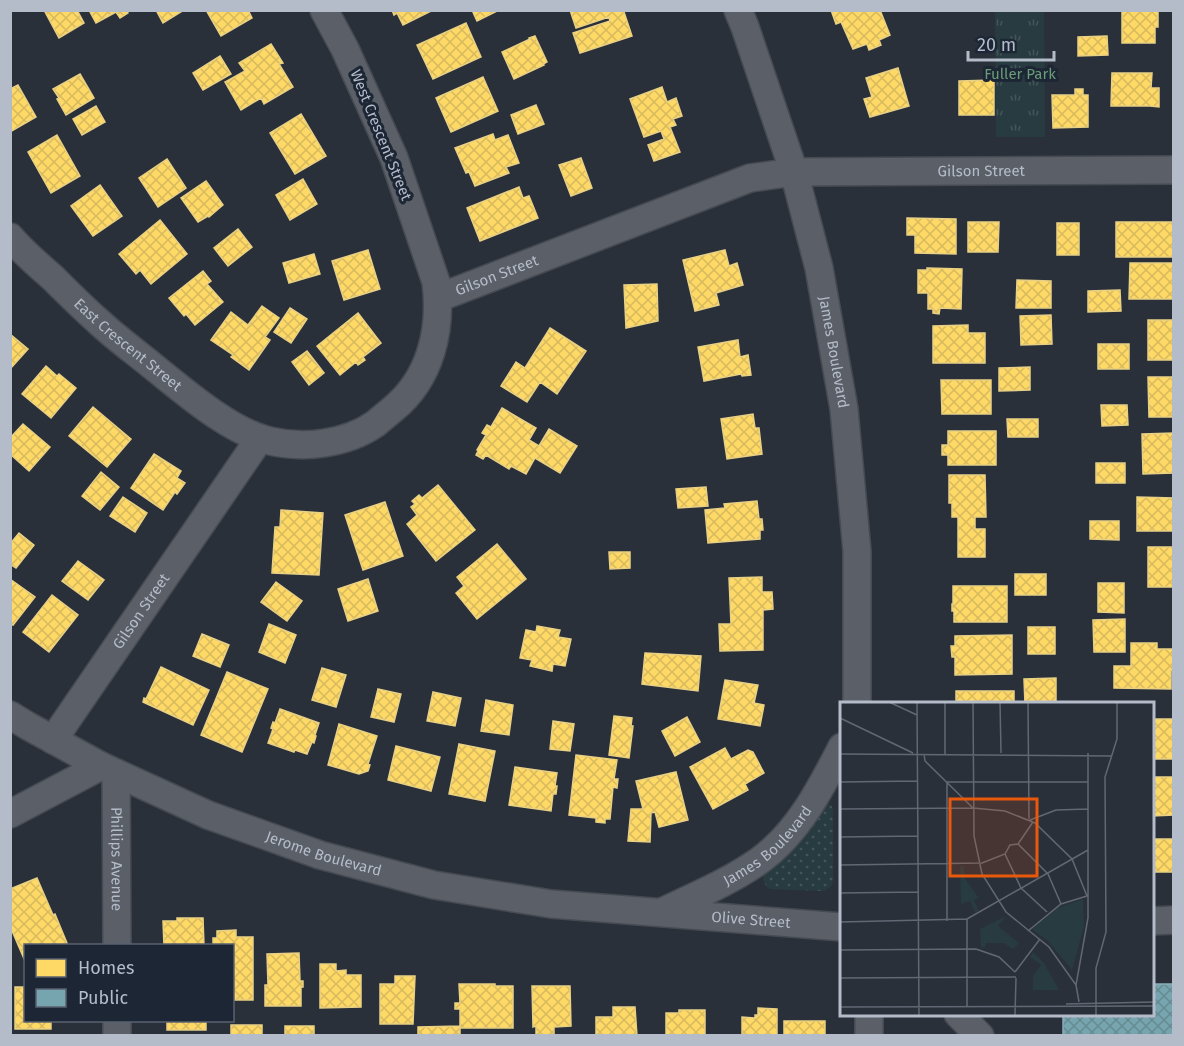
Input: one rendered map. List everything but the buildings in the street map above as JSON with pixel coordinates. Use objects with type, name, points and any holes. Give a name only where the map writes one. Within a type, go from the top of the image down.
[{"type":"street","name":"West Crescent Street","points":[[324,10],[345,49],[394,158],[436,282],[438,298]]},
{"type":"street","name":"James Boulevard","points":[[738,10],[794,172],[819,268],[844,409],[857,551],[858,702]]},
{"type":"street","name":"Gilson Street","points":[[53,740],[260,438],[294,445],[318,444],[352,436],[374,425],[401,403],[422,374],[432,352],[437,329],[438,298],[750,178],[794,172],[1173,170]]},
{"type":"street","name":"East Crescent Street","points":[[10,237],[109,331],[189,395],[238,429],[260,438]]},
{"type":"street","name":"Jerome Boulevard","points":[[10,715],[108,769],[208,815],[309,851],[434,885],[551,904],[661,912]]},
{"type":"street","name":"James Boulevard","points":[[661,912],[730,879],[760,860],[776,846],[807,809],[840,751]]},
{"type":"street","points":[[10,814],[108,769]]},
{"type":"street","name":"Phillips Avenue","points":[[108,769],[117,944]]},
{"type":"street","name":"Olive Street","points":[[661,912],[840,927]]},
{"type":"street","points":[[1154,921],[1173,921]]},
{"type":"street","points":[[869,1016],[869,1035]]},
{"type":"street","points":[[960,1016],[980,1035]]},
{"type":"green space","name":"Fuller Park","points":[[995,11],[1044,11],[1045,137],[996,137]]},
{"type":"green space","points":[[827,804],[831,805],[833,810],[832,885],[823,891],[770,889],[764,882],[764,873]]}]
